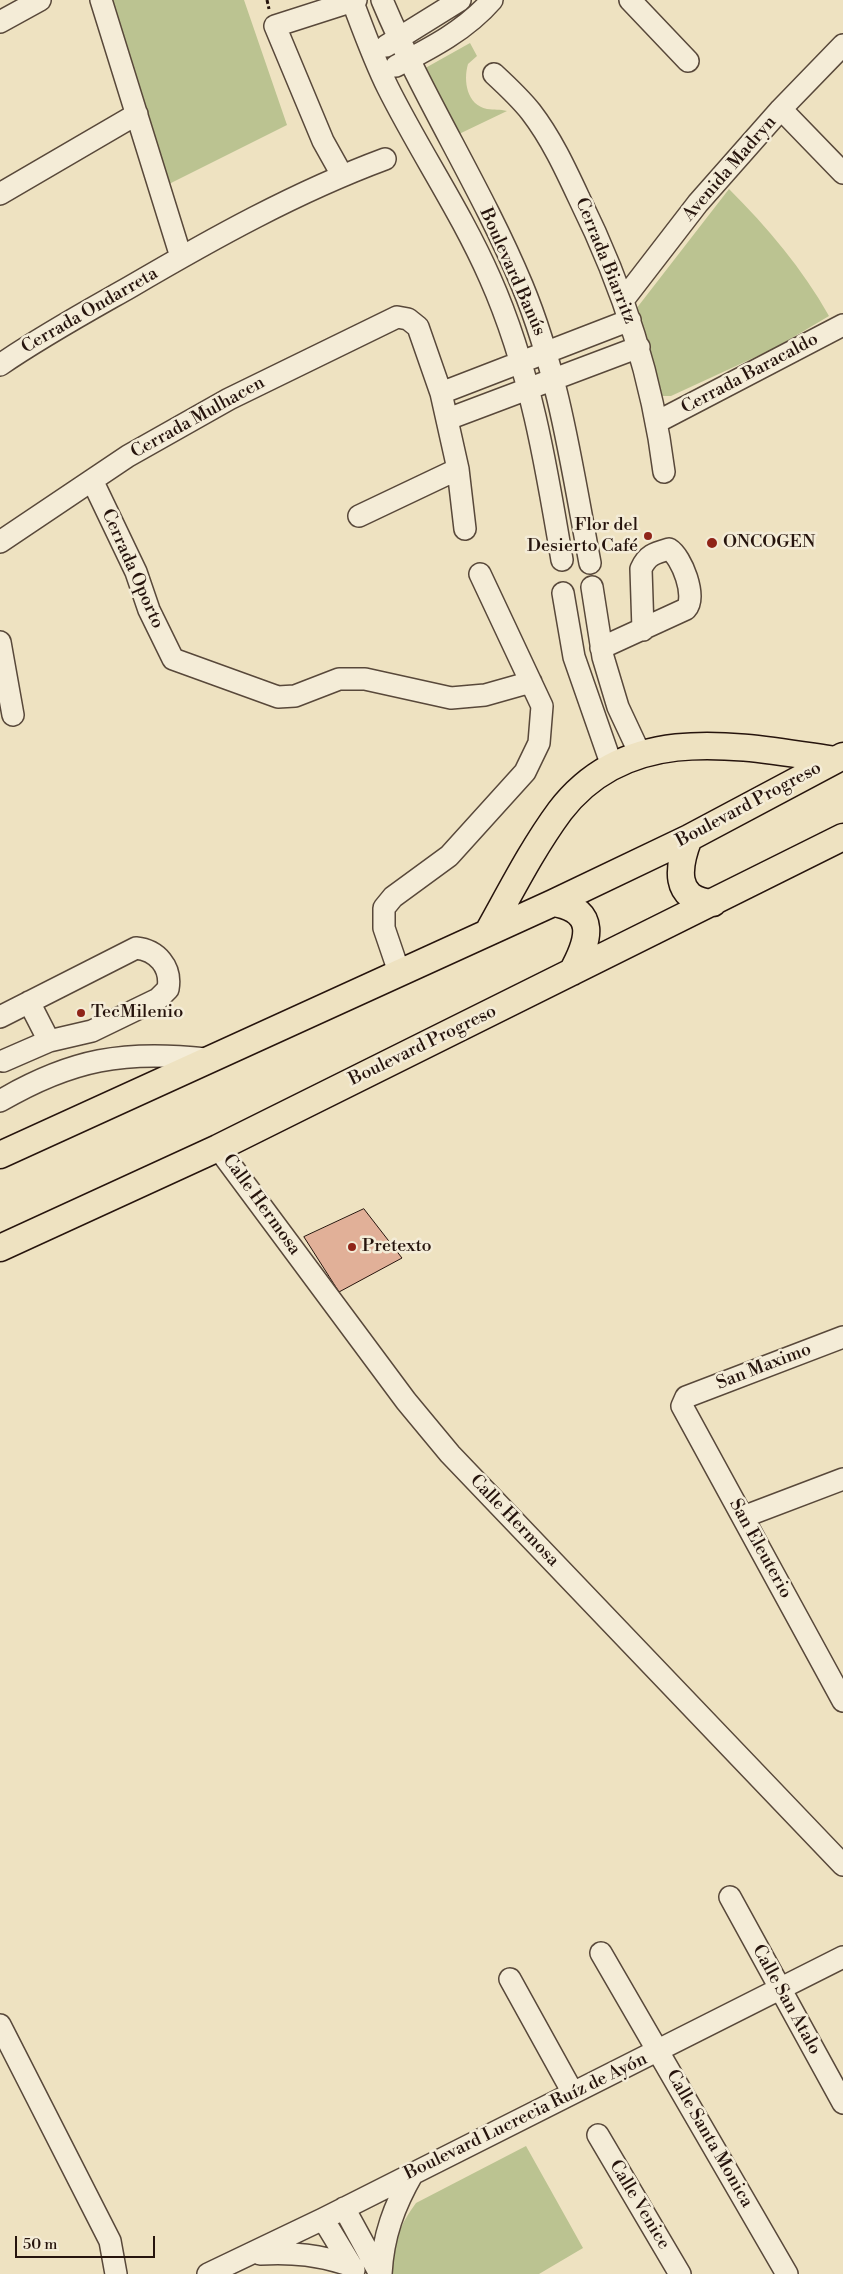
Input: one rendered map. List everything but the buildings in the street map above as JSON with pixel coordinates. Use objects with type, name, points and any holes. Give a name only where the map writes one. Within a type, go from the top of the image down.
[{"type":"main road","points":[[488,932],[539,842],[561,810],[580,790],[612,766],[640,754],[679,745],[716,744],[839,758]]},
{"type":"main road","name":"Boulevard Progreso","points":[[0,1155],[553,903],[689,838],[839,758]]},
{"type":"main road","name":"Boulevard Progreso","points":[[0,1248],[218,1148],[843,837]]},
{"type":"main road","points":[[689,838],[679,868],[682,882],[689,895],[700,902],[713,903]]},
{"type":"main road","points":[[553,903],[570,906],[583,916],[587,928],[586,943],[572,972]]},
{"type":"street","points":[[0,22],[40,0]]},
{"type":"street","points":[[101,0],[181,257]]},
{"type":"street","points":[[342,175],[319,132],[274,26],[353,0]]},
{"type":"street","name":"Boulevard Banús","points":[[353,0],[382,74],[476,246],[504,311],[529,388],[539,428],[562,560]]},
{"type":"street","name":"Boulevard Banús","points":[[382,0],[398,39],[511,260],[547,352],[569,442],[590,563]]},
{"type":"street","points":[[373,53],[460,0]]},
{"type":"street","points":[[630,0],[688,61]]},
{"type":"street","points":[[382,74],[437,45],[482,4]]},
{"type":"street","name":"Avenida Madryn","points":[[624,299],[698,203],[781,109],[843,46]]},
{"type":"street","name":"Cerrada Biarritz","points":[[494,74],[531,112],[550,140],[592,225],[624,299],[639,347],[657,422],[664,472]]},
{"type":"street","points":[[781,109],[843,173]]},
{"type":"street","points":[[0,194],[137,114]]},
{"type":"street","name":"Cerrada Ondarreta","points":[[0,365],[26,347],[181,257],[268,211],[342,175],[385,159]]},
{"type":"street","name":"Cerrada Mulhacen","points":[[0,542],[92,480],[229,399],[392,318],[408,319],[414,322],[421,332],[441,393]]},
{"type":"street","points":[[465,529],[458,470],[441,393],[630,320]]},
{"type":"street","name":"Cerrada Baracaldo","points":[[657,422],[843,325]]},
{"type":"street","points":[[448,418],[639,347]]},
{"type":"street","points":[[359,516],[458,470]]},
{"type":"street","name":"Cerrada Oporto","points":[[92,480],[136,572],[149,610],[173,659],[278,697],[296,696],[339,679],[365,679],[451,698],[485,695],[531,682]]},
{"type":"street","points":[[612,766],[574,658],[563,593],[555,584],[554,577],[557,565],[567,557],[580,556],[590,563],[595,575],[592,587],[601,648],[618,707],[640,754]]},
{"type":"street","points":[[399,972],[384,928],[384,908],[393,897],[449,856],[525,772],[539,743],[542,706],[480,574]]},
{"type":"street","points":[[563,593],[576,596],[582,595],[592,587]]},
{"type":"street","points":[[601,648],[643,630]]},
{"type":"street","points":[[0,642],[13,715]]},
{"type":"street","points":[[0,1016],[136,948],[147,949],[162,960],[169,976],[169,982],[163,996],[92,1031],[49,1041],[2,1058],[20,1090]]},
{"type":"street","points":[[29,1002],[49,1041]]},
{"type":"street","points":[[0,1101],[72,1067],[105,1058],[158,1055],[206,1060]]},
{"type":"street","name":"Calle Hermosa","points":[[218,1148],[406,1401],[450,1454],[843,1865]]},
{"type":"street","name":"San Maximo","points":[[686,1397],[843,1337]]},
{"type":"street","name":"San Eleuterio","points":[[686,1397],[682,1406],[843,1701]]},
{"type":"street","points":[[743,1517],[843,1479]]},
{"type":"street","name":"Calle San Atalo","points":[[730,1897],[779,1990],[843,2103]]},
{"type":"street","name":"Calle Santa Monica","points":[[601,1953],[787,2274]]},
{"type":"street","name":"Boulevard Lucrecia Ruíz de Ayón","points":[[208,2274],[323,2219],[843,1957]]},
{"type":"street","points":[[510,1979],[573,2093]]},
{"type":"street","points":[[0,2026],[110,2241],[116,2274]]},
{"type":"street","name":"Calle Venice","points":[[598,2135],[680,2274]]},
{"type":"street","points":[[380,2274],[384,2246],[394,2209],[413,2173]]},
{"type":"street","points":[[344,2208],[380,2274]]},
{"type":"street","points":[[323,2219],[354,2270]]},
{"type":"street","points":[[250,2255],[302,2253],[326,2257],[354,2270]]},
{"type":"green space","points":[[105,0],[244,0],[287,125],[163,187]]},
{"type":"green space","points":[[470,43],[477,56],[468,64],[466,78],[471,97],[480,107],[507,111],[459,134],[420,71]]},
{"type":"green space","points":[[729,189],[784,249],[819,298],[829,316],[775,348],[671,396],[662,396],[657,387],[636,309]]},
{"type":"green space","points":[[526,2146],[583,2248],[539,2274],[393,2274],[392,2255],[394,2246],[401,2227],[416,2203]]},
{"type":"place","name":"Flor del Desierto Café","points":[[648,536]]},
{"type":"place","name":"ONCOGEN","points":[[712,543]]},
{"type":"place","name":"TecMilenio","points":[[81,1013]]},
{"type":"place","name":"Pretexto","points":[[352,1247]]}]
